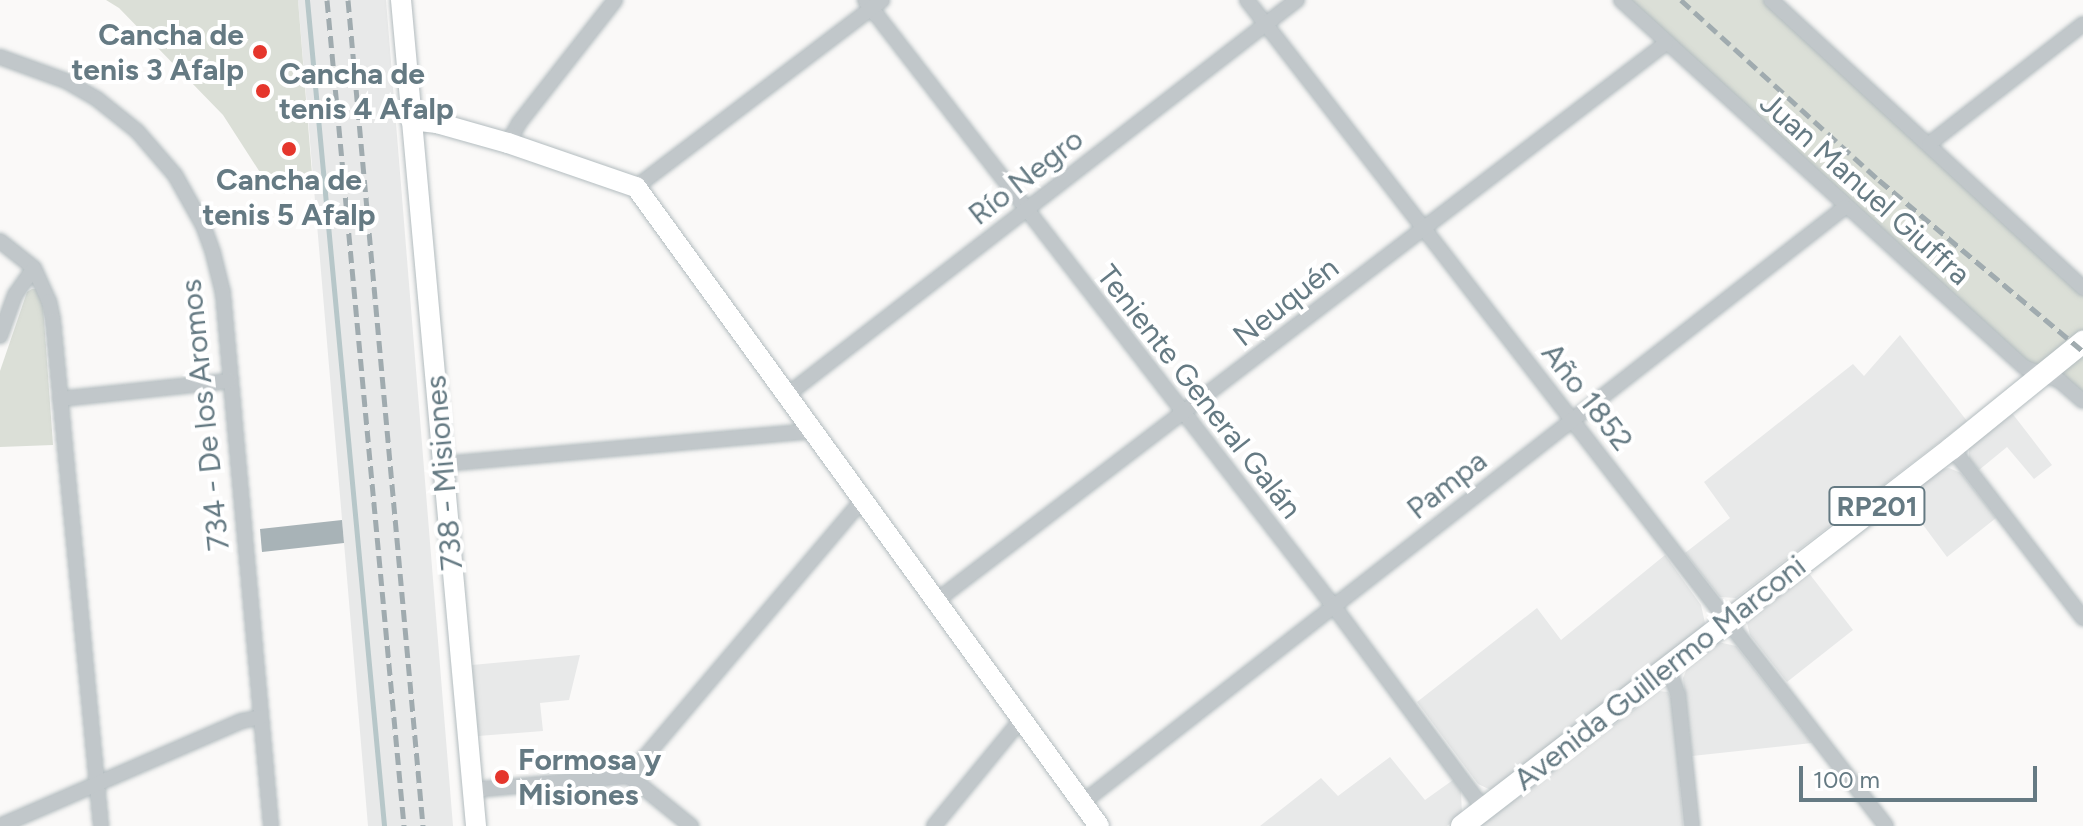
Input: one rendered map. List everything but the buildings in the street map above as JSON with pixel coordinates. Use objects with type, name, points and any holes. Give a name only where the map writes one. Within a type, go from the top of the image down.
[{"type":"main road","name":"Avenida Guillermo Marconi","points":[[1462,826],[1952,448],[2083,342]]},
{"type":"street","name":"738 - Misiones","points":[[401,0],[476,826]]},
{"type":"street","points":[[508,143],[519,123],[615,0]]},
{"type":"street","name":"Año 1852","points":[[1247,0],[1886,826]]},
{"type":"street","name":"Río Negro","points":[[787,395],[1297,0]]},
{"type":"street","name":"Juan Manuel Giuffra","points":[[1621,0],[2024,367],[2060,381],[2083,401]]},
{"type":"street","points":[[1771,0],[2083,288]]},
{"type":"street","points":[[636,187],[873,2]]},
{"type":"street","name":"Teniente General Galán","points":[[873,2],[1026,210],[1335,608],[1484,809]]},
{"type":"street","points":[[1929,144],[2083,24]]},
{"type":"street","name":"Neuquén","points":[[936,601],[1666,43]]},
{"type":"street","name":"734 - De los Aromos","points":[[0,57],[66,81],[97,99],[137,131],[175,175],[203,225],[213,253],[223,293],[271,826]]},
{"type":"street","points":[[411,120],[437,123],[508,143],[636,187],[1099,826]]},
{"type":"street","name":"Pampa","points":[[1082,803],[1845,207]]},
{"type":"street","points":[[0,241],[34,268],[49,301],[53,320],[101,826]]},
{"type":"street","points":[[0,336],[15,295],[34,268]]},
{"type":"street","points":[[60,399],[229,381]]},
{"type":"street","points":[[443,464],[812,431]]},
{"type":"street","points":[[1952,448],[2083,618]]},
{"type":"street","points":[[629,776],[861,501]]},
{"type":"street","points":[[1668,667],[1678,695],[1692,826]]},
{"type":"street","points":[[0,826],[242,721],[261,717]]},
{"type":"street","points":[[934,826],[1020,721]]},
{"type":"street","points":[[473,790],[629,776],[691,826]]},
{"type":"shaded area","points":[[106,0],[298,0],[313,186],[272,191],[223,115],[119,8]]},
{"type":"shaded area","points":[[298,0],[386,0],[453,826],[368,826]]},
{"type":"shaded area","points":[[1621,0],[1771,0],[2083,288],[2083,401],[2031,371]]},
{"type":"shaded area","points":[[37,289],[43,306],[53,445],[0,447],[0,371],[27,292]]},
{"type":"shaded area","points":[[1900,335],[1967,421],[1736,598],[1720,597],[1685,553],[1730,518],[1704,482],[1853,364],[1864,376]]},
{"type":"shaded area","points":[[2012,413],[2052,465],[2034,479],[2007,447],[1979,470],[1969,459],[1969,448]]},
{"type":"shaded area","points":[[1949,468],[1961,473],[1996,518],[1947,557],[1903,498],[1942,469]]},
{"type":"shaded area","points":[[1665,555],[1701,605],[1705,623],[1700,631],[1493,791],[1478,784],[1417,702],[1537,608],[1561,640]]},
{"type":"shaded area","points":[[1808,572],[1853,630],[1787,682],[1750,635],[1747,623]]},
{"type":"shaded area","points":[[1718,642],[1736,646],[1812,743],[1692,756],[1683,678],[1689,664]]},
{"type":"shaded area","points":[[580,655],[569,700],[540,703],[543,731],[478,736],[472,665]]},
{"type":"shaded area","points":[[1659,691],[1668,692],[1673,702],[1683,826],[1480,826]]},
{"type":"shaded area","points":[[1390,757],[1425,800],[1453,780],[1461,791],[1462,814],[1447,826],[1260,826],[1321,778],[1338,796]]},
{"type":"waterway","points":[[307,0],[384,826]]},
{"type":"railway","points":[[327,0],[404,826]]},
{"type":"railway","points":[[348,0],[423,826]]},
{"type":"railway","points":[[1681,0],[1879,180],[2083,351]]},
{"type":"place","name":"Cancha de tenis 3 Afalp","points":[[260,52]]},
{"type":"place","name":"Cancha de tenis 4 Afalp","points":[[263,91]]},
{"type":"place","name":"Cancha de tenis 5 Afalp","points":[[289,149]]},
{"type":"place","name":"Formosa y Misiones","points":[[502,777]]}]
